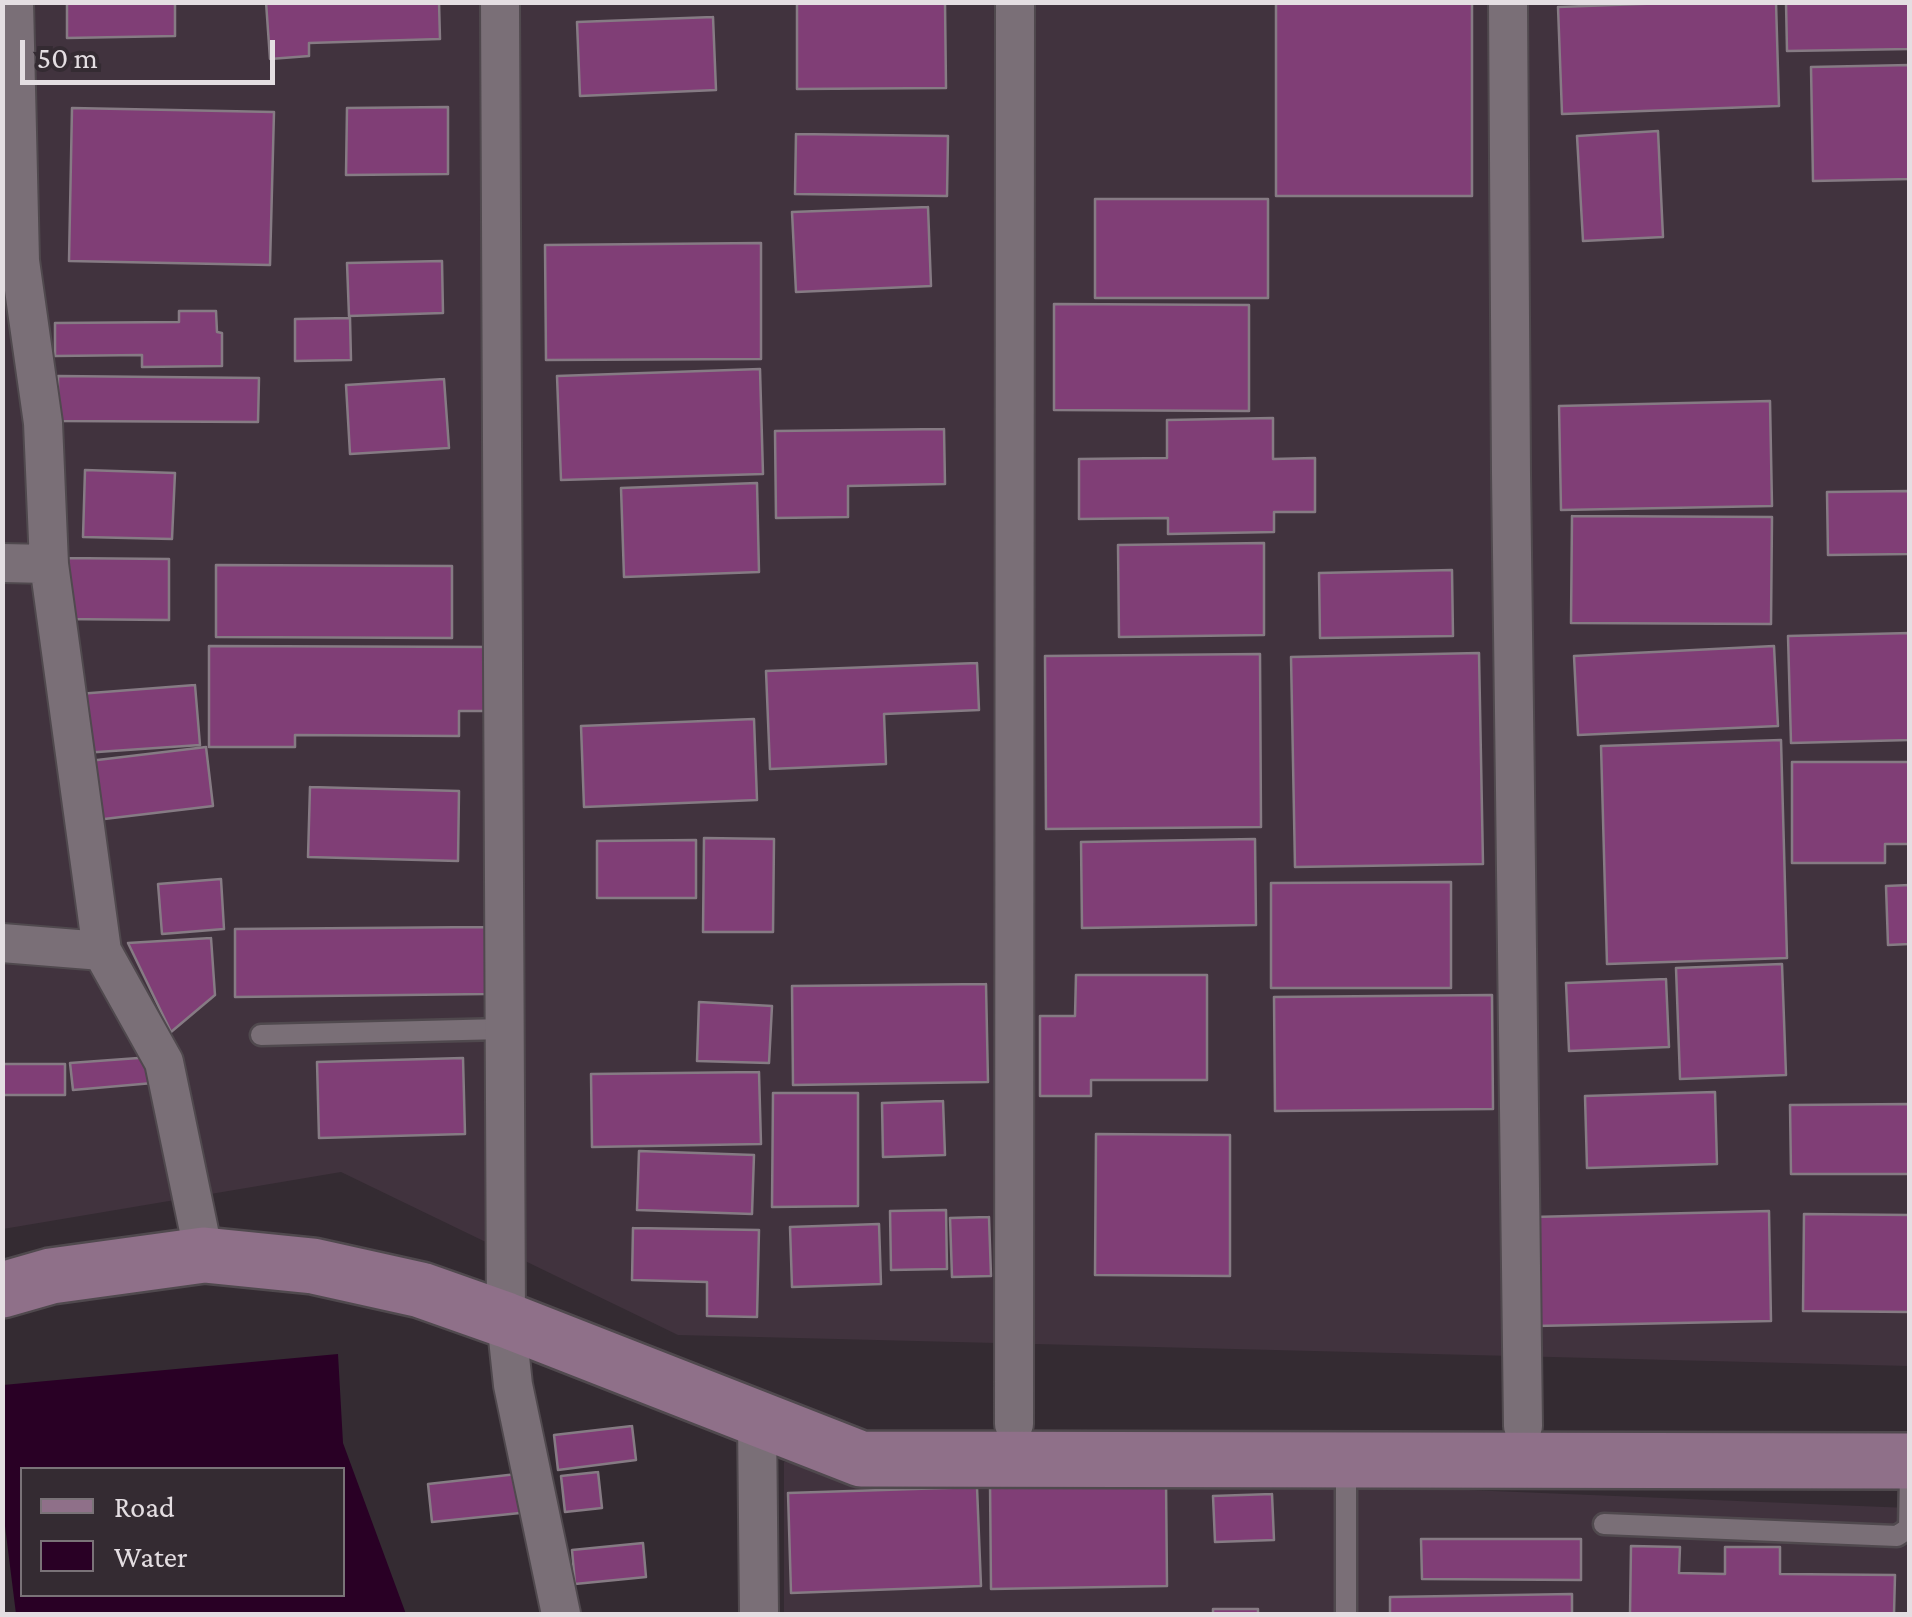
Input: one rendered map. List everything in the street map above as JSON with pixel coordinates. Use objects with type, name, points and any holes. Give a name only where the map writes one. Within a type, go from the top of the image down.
[{"type":"main road","points":[[2,1290],[51,1276],[204,1255],[313,1266],[421,1290],[861,1459],[1910,1461]]},
{"type":"main road","points":[[814,1440],[853,1422],[1524,1426],[1910,1423]]},
{"type":"street","points":[[14,2],[9,104],[20,261],[43,423],[50,564],[102,952],[164,1062],[204,1255]]},
{"type":"street","points":[[500,2],[506,1320],[513,1386],[561,1614]]},
{"type":"street","points":[[1014,1424],[1015,2]]},
{"type":"street","points":[[1508,2],[1510,454],[1524,1426]]},
{"type":"street","points":[[2,563],[50,564]]},
{"type":"street","points":[[2,943],[102,952]]},
{"type":"street","points":[[758,1421],[759,1614]]},
{"type":"lane","points":[[262,1034],[503,1029]]},
{"type":"lane","points":[[1346,1460],[1346,1614]]},
{"type":"lane","points":[[1604,1524],[1897,1536],[1909,1528],[1910,1476]]},
{"type":"shaded area","points":[[3,3],[1909,3],[1909,1366],[678,1335],[341,1172],[3,1229]]},
{"type":"shaded area","points":[[784,1462],[1909,1508],[1909,1614],[784,1614]]},
{"type":"water","points":[[338,1354],[343,1443],[406,1614],[16,1614],[2,1502],[3,1385]]},
{"type":"building","points":[[67,2],[175,2],[175,36],[67,38]]},
{"type":"building","points":[[266,2],[439,2],[440,39],[309,43],[309,56],[270,59]]},
{"type":"building","points":[[797,2],[945,2],[946,88],[797,89]]},
{"type":"building","points":[[1276,2],[1472,2],[1472,196],[1276,196]]},
{"type":"building","points":[[1776,2],[1779,106],[1562,114],[1558,7]]},
{"type":"building","points":[[1786,2],[1910,2],[1910,49],[1787,51]]},
{"type":"building","points":[[713,17],[716,90],[580,96],[577,22]]},
{"type":"building","points":[[1910,65],[1910,179],[1813,181],[1811,67]]},
{"type":"building","points":[[448,107],[448,174],[346,175],[347,108]]},
{"type":"building","points":[[72,108],[274,112],[270,265],[69,261]]},
{"type":"building","points":[[1658,131],[1663,237],[1583,241],[1577,136]]},
{"type":"building","points":[[796,134],[948,136],[947,196],[795,194]]},
{"type":"building","points":[[1095,199],[1268,199],[1268,298],[1095,298]]},
{"type":"building","points":[[928,207],[931,286],[796,292],[792,212]]},
{"type":"building","points":[[761,243],[761,359],[546,360],[545,245]]},
{"type":"building","points":[[442,261],[443,313],[349,316],[347,263]]},
{"type":"building","points":[[1054,304],[1249,305],[1249,411],[1054,410]]},
{"type":"building","points":[[179,311],[216,311],[217,332],[222,333],[222,366],[142,367],[142,355],[55,356],[55,323],[179,322]]},
{"type":"building","points":[[350,318],[351,360],[295,361],[295,319]]},
{"type":"building","points":[[760,369],[763,474],[561,480],[557,376]]},
{"type":"building","points":[[58,376],[259,378],[258,422],[58,421]]},
{"type":"building","points":[[444,379],[449,448],[350,454],[346,385]]},
{"type":"building","points":[[1770,401],[1772,506],[1561,510],[1559,406]]},
{"type":"building","points":[[1273,418],[1273,459],[1315,458],[1315,512],[1274,512],[1274,532],[1168,534],[1168,518],[1079,519],[1079,459],[1167,458],[1167,420]]},
{"type":"building","points":[[944,429],[945,484],[848,486],[848,517],[776,518],[775,431]]},
{"type":"building","points":[[85,470],[175,473],[172,539],[83,537]]},
{"type":"building","points":[[757,483],[759,572],[624,577],[621,488]]},
{"type":"building","points":[[1910,491],[1910,554],[1828,555],[1827,492]]},
{"type":"building","points":[[1572,516],[1772,517],[1771,624],[1571,623]]},
{"type":"building","points":[[1264,543],[1264,635],[1119,637],[1118,545]]},
{"type":"building","points":[[60,558],[169,559],[169,620],[59,619]]},
{"type":"building","points":[[216,565],[452,566],[452,638],[216,637]]},
{"type":"building","points":[[1452,570],[1453,636],[1320,638],[1319,573]]},
{"type":"building","points":[[1910,633],[1910,740],[1791,743],[1788,636]]},
{"type":"building","points":[[209,646],[499,647],[499,711],[459,711],[459,736],[295,735],[295,747],[209,747]]},
{"type":"building","points":[[1774,646],[1778,726],[1578,735],[1574,656]]},
{"type":"building","points":[[1479,653],[1483,864],[1295,867],[1291,657]]},
{"type":"building","points":[[1260,654],[1261,827],[1046,829],[1045,656]]},
{"type":"building","points":[[977,663],[979,710],[884,714],[886,764],[770,769],[766,671]]},
{"type":"building","points":[[195,685],[200,745],[83,753],[78,694]]},
{"type":"building","points":[[754,719],[757,800],[584,807],[581,726]]},
{"type":"building","points":[[1781,740],[1787,958],[1607,964],[1601,746]]},
{"type":"building","points":[[206,747],[213,806],[96,820],[89,761]]},
{"type":"building","points":[[1792,762],[1910,762],[1910,844],[1885,844],[1885,863],[1792,863]]},
{"type":"building","points":[[310,787],[459,791],[458,861],[308,857]]},
{"type":"building","points":[[704,838],[774,839],[773,932],[703,932]]},
{"type":"building","points":[[1255,839],[1256,925],[1082,928],[1081,842]]},
{"type":"building","points":[[696,840],[696,898],[597,898],[597,841]]},
{"type":"building","points":[[221,879],[224,929],[162,934],[158,884]]},
{"type":"building","points":[[1451,882],[1451,988],[1271,988],[1271,883]]},
{"type":"building","points":[[1910,885],[1910,944],[1888,945],[1886,886]]},
{"type":"building","points":[[486,927],[487,994],[235,997],[235,929]]},
{"type":"building","points":[[211,938],[215,995],[171,1032],[128,943]]},
{"type":"building","points":[[1782,964],[1786,1075],[1680,1079],[1676,968]]},
{"type":"building","points":[[1076,975],[1207,975],[1207,1080],[1091,1080],[1091,1096],[1040,1096],[1040,1016],[1075,1016]]},
{"type":"building","points":[[1666,979],[1669,1047],[1569,1051],[1566,983]]},
{"type":"building","points":[[986,984],[988,1082],[793,1085],[792,986]]},
{"type":"building","points":[[1492,995],[1493,1109],[1275,1111],[1274,997]]},
{"type":"building","points":[[699,1002],[772,1006],[769,1063],[697,1061]]},
{"type":"building","points":[[152,1057],[153,1083],[73,1090],[70,1063]]},
{"type":"building","points":[[463,1058],[465,1134],[319,1138],[317,1062]]},
{"type":"building","points":[[2,1064],[65,1064],[65,1095],[2,1095]]},
{"type":"building","points":[[759,1072],[761,1144],[592,1147],[591,1074]]},
{"type":"building","points":[[1715,1092],[1717,1164],[1587,1168],[1585,1096]]},
{"type":"building","points":[[773,1093],[858,1093],[858,1206],[772,1207]]},
{"type":"building","points":[[943,1101],[945,1155],[883,1157],[882,1103]]},
{"type":"building","points":[[1910,1104],[1910,1174],[1791,1174],[1790,1105]]},
{"type":"building","points":[[1096,1134],[1230,1135],[1230,1276],[1095,1275]]},
{"type":"building","points":[[639,1151],[754,1155],[752,1214],[637,1210]]},
{"type":"building","points":[[946,1210],[947,1269],[891,1270],[890,1211]]},
{"type":"building","points":[[1769,1211],[1771,1321],[1536,1326],[1533,1217]]},
{"type":"building","points":[[1804,1214],[1910,1215],[1910,1312],[1803,1311]]},
{"type":"building","points":[[989,1217],[991,1276],[952,1277],[950,1218]]},
{"type":"building","points":[[879,1224],[881,1284],[792,1287],[790,1227]]},
{"type":"building","points":[[633,1228],[759,1230],[757,1317],[707,1316],[707,1282],[632,1280]]},
{"type":"building","points":[[632,1426],[636,1460],[558,1470],[554,1435]]},
{"type":"building","points":[[598,1472],[602,1508],[565,1512],[561,1476]]},
{"type":"building","points":[[526,1473],[530,1512],[432,1522],[428,1484]]},
{"type":"building","points":[[1166,1479],[1167,1586],[991,1589],[990,1482]]},
{"type":"building","points":[[977,1487],[981,1586],[791,1593],[788,1493]]},
{"type":"building","points":[[1272,1494],[1274,1540],[1215,1542],[1213,1496]]},
{"type":"building","points":[[1421,1539],[1581,1539],[1581,1580],[1422,1579]]},
{"type":"building","points":[[643,1543],[646,1577],[575,1584],[572,1550]]},
{"type":"building","points":[[1631,1546],[1680,1547],[1679,1573],[1725,1574],[1725,1547],[1780,1547],[1780,1574],[1895,1575],[1894,1614],[1630,1614]]},
{"type":"building","points":[[1572,1594],[1572,1614],[1390,1614],[1390,1597]]},
{"type":"building","points":[[1213,1609],[1258,1609],[1258,1614],[1213,1614]]}]
